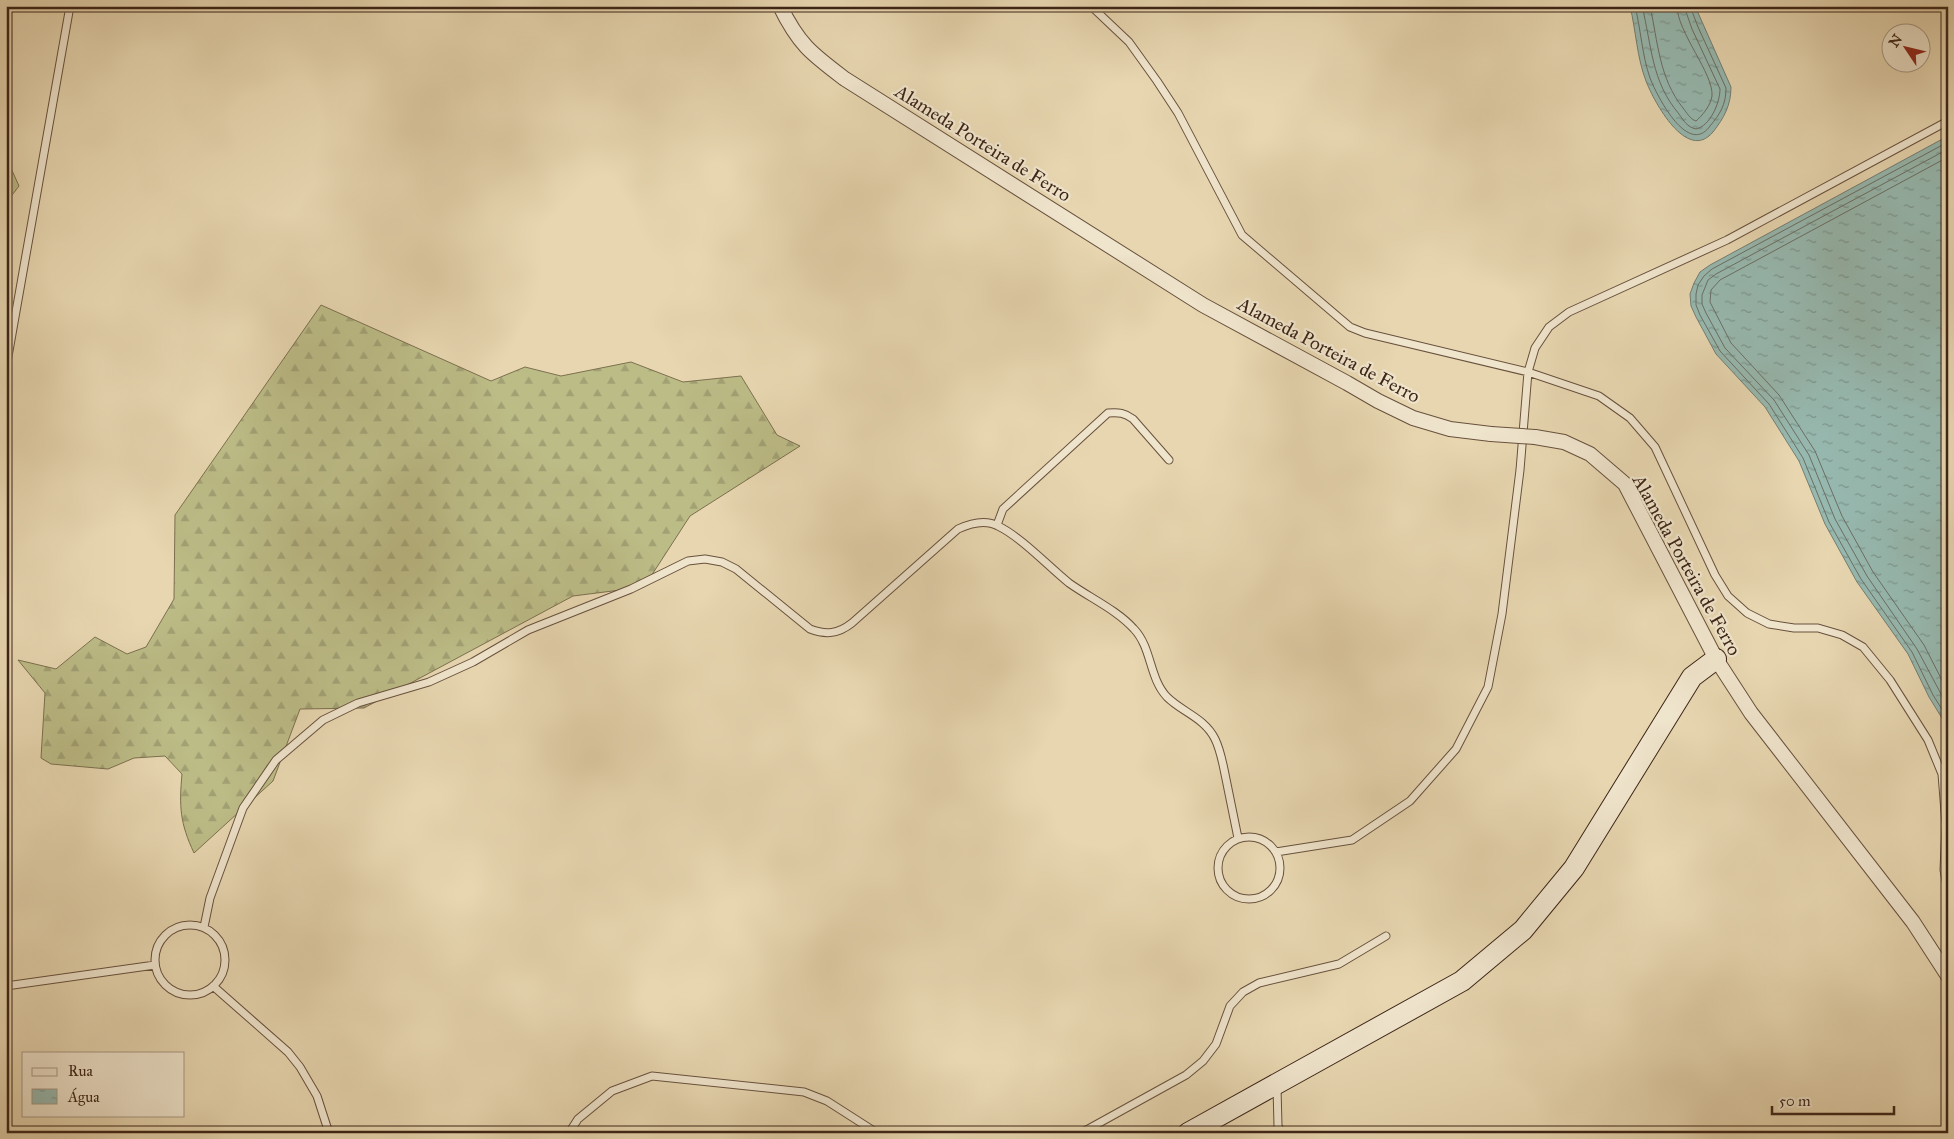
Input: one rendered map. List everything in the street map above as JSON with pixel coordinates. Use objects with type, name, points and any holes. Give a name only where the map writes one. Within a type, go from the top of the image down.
[{"type":"street","name":"Alameda Porteira de Ferro","points":[[780,6],[791,29],[809,51],[845,79],[1203,304],[1378,401],[1413,418],[1450,429],[1534,437],[1564,442],[1590,454],[1625,484],[1716,659],[1751,713],[1907,915],[1948,976]]},
{"type":"street","points":[[1188,1133],[1462,982],[1523,930],[1574,868],[1692,677],[1716,659]]},
{"type":"lane","points":[[6,368],[70,6]]},
{"type":"lane","points":[[1091,6],[1129,42],[1158,81],[1178,113],[1242,235],[1342,321],[1365,334],[1528,372],[1599,396],[1630,418],[1655,447],[1715,575],[1728,596],[1747,613],[1769,624],[1794,628],[1818,628],[1842,635],[1863,647],[1890,680],[1928,740],[1942,774],[1946,825],[1944,870],[1948,890]]},
{"type":"lane","points":[[1276,852],[1352,840],[1410,801],[1456,749],[1461,740],[1488,687],[1502,614],[1520,470],[1528,372],[1535,348],[1549,327],[1569,312],[1727,240],[1948,121]]},
{"type":"lane","points":[[997,525],[1003,509],[1108,413],[1118,412],[1134,419],[1169,460]]},
{"type":"lane","points":[[204,927],[210,898],[243,808],[276,760],[322,720],[358,703],[429,682],[473,662],[528,630],[631,589],[688,561],[705,559],[722,562],[736,569],[810,629],[820,633],[832,634],[843,630],[852,623],[958,528],[971,523],[984,522],[997,525],[1009,532],[1069,582],[1125,620],[1135,630],[1142,641],[1156,682],[1167,697],[1205,724],[1215,738],[1221,753],[1238,838]]},
{"type":"lane","points":[[1247,836],[1264,840],[1276,852],[1280,870],[1274,887],[1259,897],[1241,898],[1226,890],[1218,874],[1220,857],[1224,849],[1238,838],[1247,836]]},
{"type":"lane","points":[[186,925],[204,927],[219,939],[225,955],[224,972],[213,986],[197,995],[178,993],[163,982],[155,965],[158,947],[169,932],[186,925]]},
{"type":"lane","points":[[1081,1133],[1186,1075],[1203,1062],[1216,1044],[1230,1006],[1243,992],[1259,983],[1339,964],[1386,936]]},
{"type":"lane","points":[[6,986],[155,965]]},
{"type":"lane","points":[[213,986],[288,1052],[300,1067],[317,1096],[329,1133]]},
{"type":"lane","points":[[569,1133],[578,1119],[612,1091],[652,1076],[804,1092],[827,1101],[877,1133]]},
{"type":"lane","points":[[1277,1084],[1278,1126],[1282,1133]]},
{"type":"green space","points":[[6,157],[19,186],[6,203]]},
{"type":"green space","points":[[321,305],[491,381],[525,367],[561,376],[631,362],[683,382],[741,376],[777,435],[800,446],[690,516],[644,587],[573,596],[364,708],[300,709],[273,781],[194,853],[183,824],[182,774],[165,756],[134,758],[108,769],[51,764],[41,758],[45,693],[18,660],[56,669],[95,637],[127,654],[146,647],[174,599],[175,515]]},
{"type":"water","points":[[1630,6],[1695,6],[1731,87],[1730,100],[1724,116],[1713,132],[1703,140],[1693,140],[1682,135],[1664,115],[1656,102],[1643,72]]},
{"type":"water","points":[[1948,136],[1948,728],[1929,697],[1908,654],[1857,582],[1825,524],[1799,461],[1765,407],[1716,354],[1691,306],[1690,294],[1700,272],[1710,265]]}]
